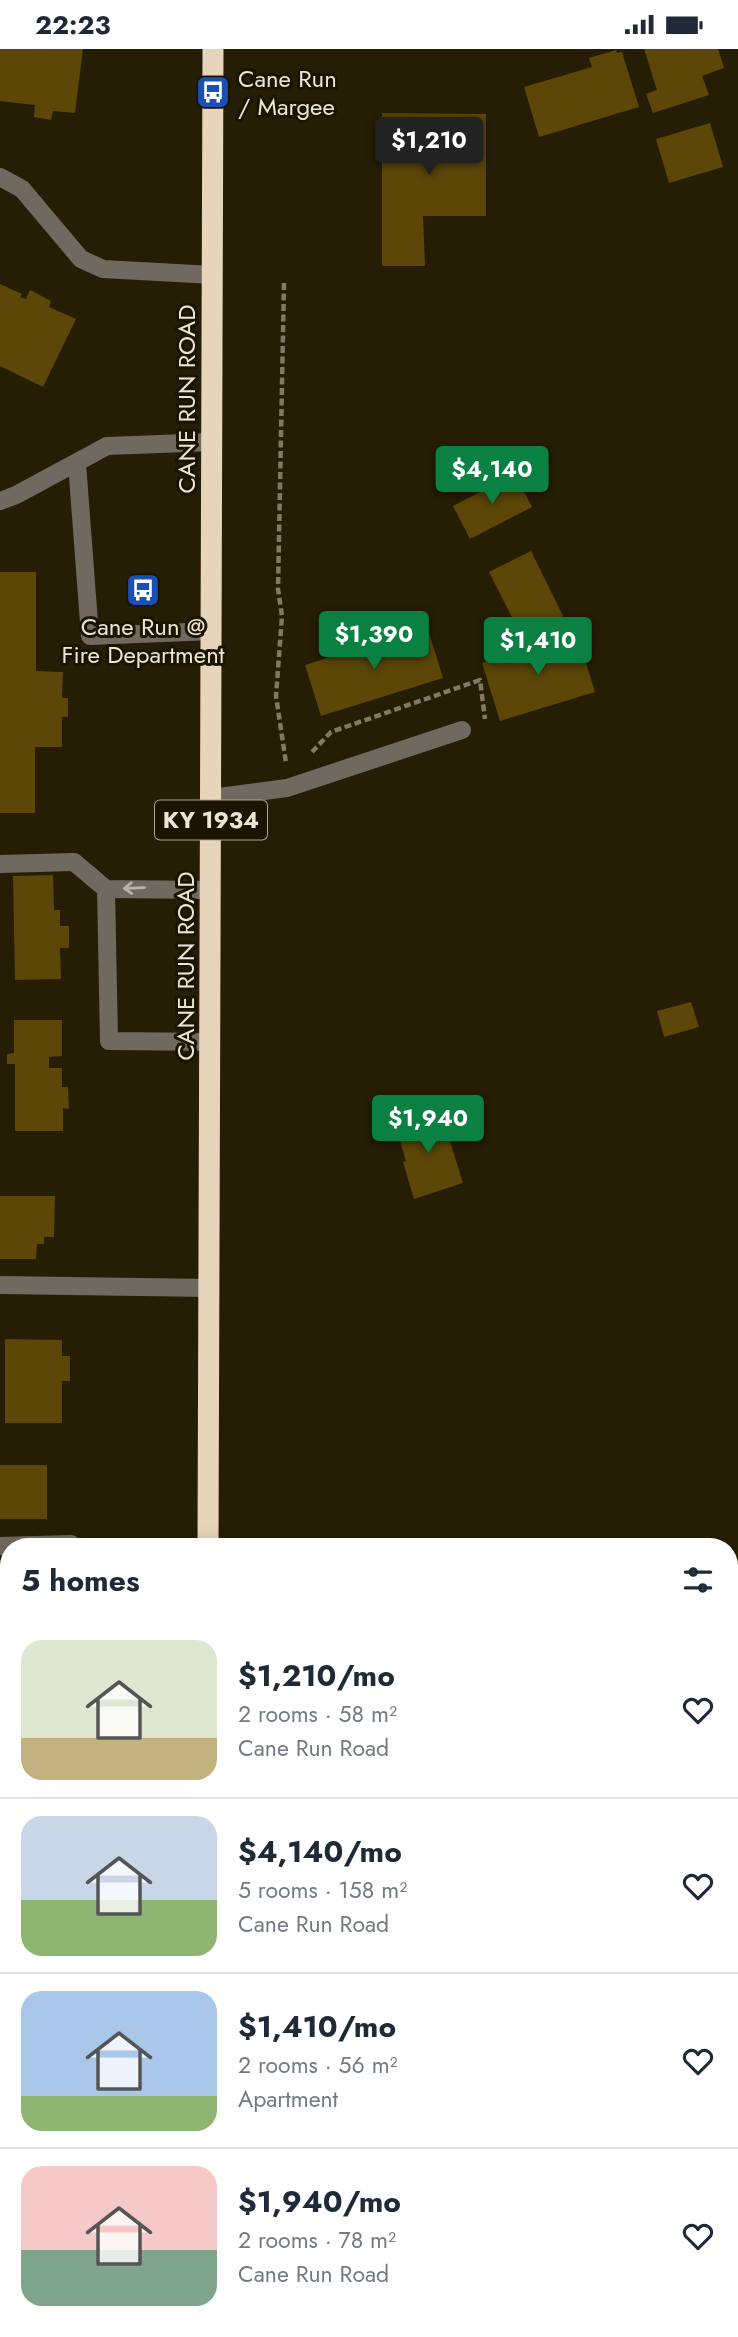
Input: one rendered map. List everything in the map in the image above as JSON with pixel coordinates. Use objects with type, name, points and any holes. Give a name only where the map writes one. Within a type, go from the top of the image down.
[{"type":"highway","name":"CANE RUN ROAD","points":[[208,1538],[214,49]]},
{"type":"street","points":[[0,177],[22,189],[81,259],[103,269],[213,275]]},
{"type":"street","points":[[0,501],[107,446],[212,442]]},
{"type":"street","points":[[77,463],[90,636],[212,631]]},
{"type":"street","points":[[211,799],[287,788],[462,730]]},
{"type":"street","points":[[0,864],[74,862],[106,889],[211,890]]},
{"type":"street","points":[[106,889],[110,1041],[211,1042]]},
{"type":"street","points":[[0,1285],[210,1288]]},
{"type":"path","points":[[284,283],[278,589],[282,616],[276,696],[286,768],[298,767]]},
{"type":"path","points":[[306,759],[331,732],[480,680],[486,719],[462,730]]},
{"type":"building","points":[[0,49],[83,49],[75,113],[53,111],[51,120],[34,117],[35,105],[0,101]]},
{"type":"building","points":[[644,49],[718,49],[724,68],[702,76],[709,95],[653,113],[646,94],[657,90]]},
{"type":"building","points":[[616,50],[617,53],[622,52],[639,107],[539,137],[524,87],[592,67],[589,58]]},
{"type":"building","points":[[382,113],[486,114],[486,216],[423,216],[425,266],[382,266]]},
{"type":"building","points":[[710,123],[723,167],[669,183],[656,139]]},
{"type":"building","points":[[0,284],[22,294],[20,297],[26,299],[30,290],[51,301],[49,307],[76,319],[43,387],[0,366]]},
{"type":"building","points":[[515,474],[532,507],[470,539],[453,506]]},
{"type":"building","points":[[531,551],[565,620],[524,641],[489,572]]},
{"type":"building","points":[[0,572],[36,572],[36,671],[63,672],[62,698],[68,698],[68,717],[62,717],[62,747],[35,747],[35,813],[0,813]]},
{"type":"building","points":[[427,626],[443,678],[321,716],[305,665]]},
{"type":"building","points":[[577,634],[595,692],[500,721],[482,663]]},
{"type":"building","points":[[53,875],[54,910],[60,910],[60,926],[69,926],[69,948],[60,948],[61,979],[15,980],[13,876]]},
{"type":"building","points":[[691,1002],[699,1027],[664,1037],[657,1011]]},
{"type":"building","points":[[14,1020],[62,1020],[62,1056],[49,1057],[49,1068],[62,1068],[62,1087],[68,1087],[69,1109],[63,1108],[63,1131],[15,1131],[15,1064],[7,1064],[7,1054],[14,1053]]},
{"type":"building","points":[[440,1109],[463,1183],[414,1199],[397,1131],[402,1129],[400,1122]]},
{"type":"building","points":[[0,1196],[55,1196],[54,1237],[44,1237],[44,1244],[37,1244],[36,1259],[0,1259]]},
{"type":"building","points":[[5,1339],[62,1340],[62,1356],[70,1356],[70,1381],[62,1381],[62,1423],[5,1423]]},
{"type":"building","points":[[0,1465],[47,1465],[47,1519],[0,1519]]},
{"type":"place","name":"Cane Run / Margee","points":[[213,92]]},
{"type":"place","name":"Cane Run @ Fire Department","points":[[143,590]]}]
